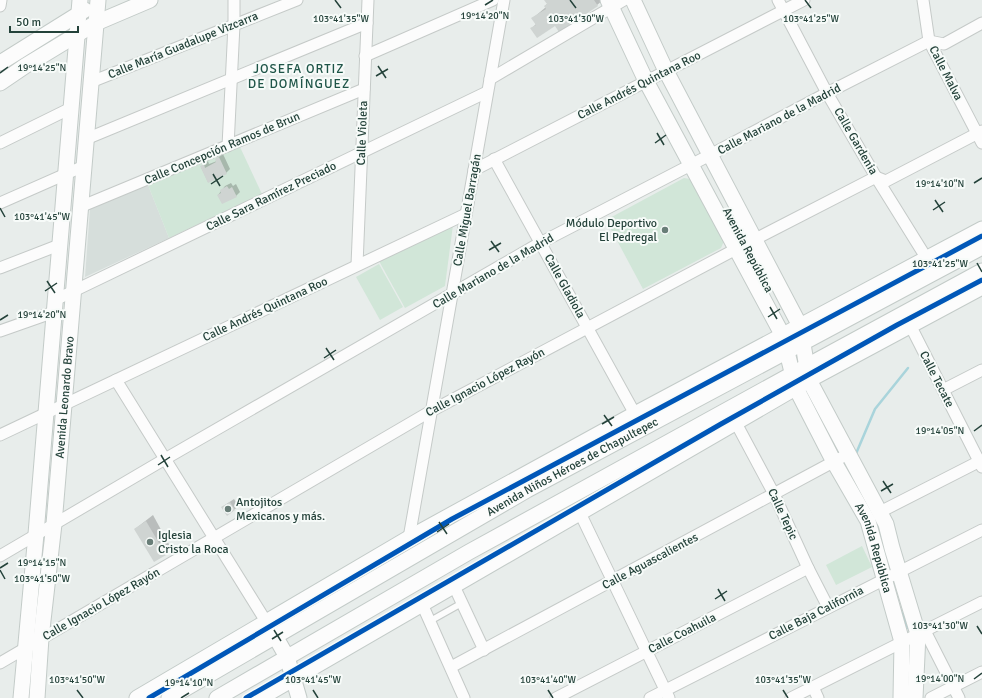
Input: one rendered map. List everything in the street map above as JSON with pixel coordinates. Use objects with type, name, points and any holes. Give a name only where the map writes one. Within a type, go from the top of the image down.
[{"type":"street","points":[[0,83],[25,66],[96,24],[150,0]]},
{"type":"street","points":[[228,146],[234,0]]},
{"type":"street","name":"Calle María Guadalupe Vizcarra","points":[[91,82],[296,0]]},
{"type":"street","name":"Calle Violeta","points":[[357,265],[368,0]]},
{"type":"street","points":[[365,56],[493,0]]},
{"type":"street","name":"Calle Miguel Barragán","points":[[409,538],[504,0]]},
{"type":"street","name":"Avenida República","points":[[633,0],[666,71],[800,326],[803,342],[801,377],[834,462],[868,521],[885,578],[902,642],[901,698]]},
{"type":"street","name":"Calle Gardenia","points":[[778,0],[827,93],[876,177],[927,259]]},
{"type":"street","name":"Calle Andrés Quintana Roo","points":[[474,170],[804,0]]},
{"type":"street","name":"Calle Malva","points":[[923,0],[929,41],[980,135]]},
{"type":"street","points":[[0,63],[80,7],[100,1]]},
{"type":"street","name":"Avenida Leonardo Bravo","points":[[37,698],[41,638],[54,524],[96,24],[100,1]]},
{"type":"street","points":[[490,79],[615,2]]},
{"type":"street","name":"Avenida República","points":[[615,2],[646,81],[783,336],[787,350],[801,377],[848,454],[886,524],[899,572],[921,632],[915,698]]},
{"type":"street","name":"Avenida Leonardo Bravo","points":[[21,698],[80,7]]},
{"type":"street","points":[[86,139],[367,23]]},
{"type":"street","name":"Calle Mariano de la Madrid","points":[[0,556],[540,242],[929,41],[944,44],[982,23]]},
{"type":"street","name":"Calle Concepción Ramos de Brun","points":[[80,207],[364,89]]},
{"type":"street","name":"Calle Sara Ramírez Preciado","points":[[0,332],[54,306],[73,291],[488,92]]},
{"type":"street","points":[[0,143],[71,108]]},
{"type":"street","name":"Calle Ignacio López Rayón","points":[[0,662],[431,411],[587,327],[876,177],[886,181],[980,135]]},
{"type":"street","name":"Calle Gladiola","points":[[494,159],[635,414]]},
{"type":"street","points":[[0,203],[84,166]]},
{"type":"street","name":"Calle Andrés Quintana Roo","points":[[0,435],[466,214]]},
{"type":"street","points":[[137,698],[267,623],[409,538],[635,414],[982,229]]},
{"type":"street","points":[[0,268],[60,245]]},
{"type":"street","name":"Avenida Niños Héroes de Chapultepec","points":[[169,698],[527,490],[982,246]]},
{"type":"street","name":"Avenida Niños Héroes de Chapultepec","points":[[217,698],[469,552],[697,426],[801,377],[907,319],[982,271]]},
{"type":"street","points":[[907,319],[982,287]]},
{"type":"street","name":"Calle Tecate","points":[[907,319],[981,463]]},
{"type":"street","points":[[943,390],[982,370]]},
{"type":"street","points":[[260,698],[736,423],[801,377]]},
{"type":"street","points":[[116,380],[275,636],[287,657],[299,698]]},
{"type":"street","points":[[697,426],[736,423]]},
{"type":"street","name":"Calle Tepic","points":[[736,423],[774,494],[808,568],[828,607]]},
{"type":"street","name":"Calle Aguascalientes","points":[[451,667],[848,454]]},
{"type":"street","points":[[880,512],[981,463]]},
{"type":"street","points":[[580,513],[667,694]]},
{"type":"street","name":"Calle Baja California","points":[[650,698],[667,694],[828,607],[982,530]]},
{"type":"street","name":"Calle Coahuila","points":[[556,698],[808,568]]},
{"type":"street","points":[[454,586],[484,650]]},
{"type":"street","points":[[388,598],[422,604]]},
{"type":"street","points":[[791,698],[982,602]]},
{"type":"street","points":[[422,604],[464,698]]},
{"type":"street","points":[[921,632],[958,698]]},
{"type":"street","points":[[931,698],[982,672]]},
{"type":"street","points":[[812,687],[818,698]]},
{"type":"lane","points":[[430,622],[462,604]]},
{"type":"shaded area","points":[[148,185],[169,238],[85,277],[90,209]]},
{"type":"green space","points":[[240,147],[262,194],[169,238],[148,185]]},
{"type":"green space","name":"Módulo Deportivo El Pedregal","points":[[684,178],[690,179],[724,241],[721,248],[643,289],[606,220]]},
{"type":"green space","points":[[453,225],[445,286],[405,308],[379,261]]},
{"type":"green space","points":[[379,264],[403,307],[380,320],[356,277]]},
{"type":"green space","points":[[862,546],[872,567],[836,585],[826,565]]},
{"type":"building","points":[[544,0],[594,0],[598,6],[559,32],[555,26],[537,38],[530,28],[536,25],[531,18],[546,9],[544,6],[547,4]]},
{"type":"building","points":[[219,157],[227,174],[208,183],[200,166],[204,164],[205,168],[216,162],[215,159]]},
{"type":"building","points":[[227,186],[229,189],[232,187],[237,197],[222,204],[217,195],[221,193],[220,190]]},
{"type":"building","name":"Antojitos Mexicanos y más.","points":[[230,502],[235,510],[227,516],[221,507]]},
{"type":"building","name":"Iglesia Cristo la Roca","points":[[146,521],[166,555],[154,562],[134,529]]},
{"type":"waterway","points":[[855,456],[875,409],[908,368]]},
{"type":"waterway","points":[[849,468],[848,470],[864,498]]},
{"type":"waterway","points":[[874,519],[880,530]]},
{"type":"waterway","points":[[885,551],[889,567]]},
{"type":"waterway","points":[[900,609],[908,628]]},
{"type":"cycle path","points":[[149,698],[452,519],[982,236]]},
{"type":"cycle path","points":[[246,698],[721,424],[897,325],[982,280]]},
{"type":"place","name":"Módulo Deportivo El Pedregal","points":[[665,230]]},
{"type":"place","name":"Antojitos Mexicanos y más.","points":[[228,509]]},
{"type":"place","name":"Iglesia Cristo la Roca","points":[[150,542]]},
{"type":"district","name":"JOSEFA ORTIZ DE DOMÍNGUEZ","points":[[299,76]]}]
